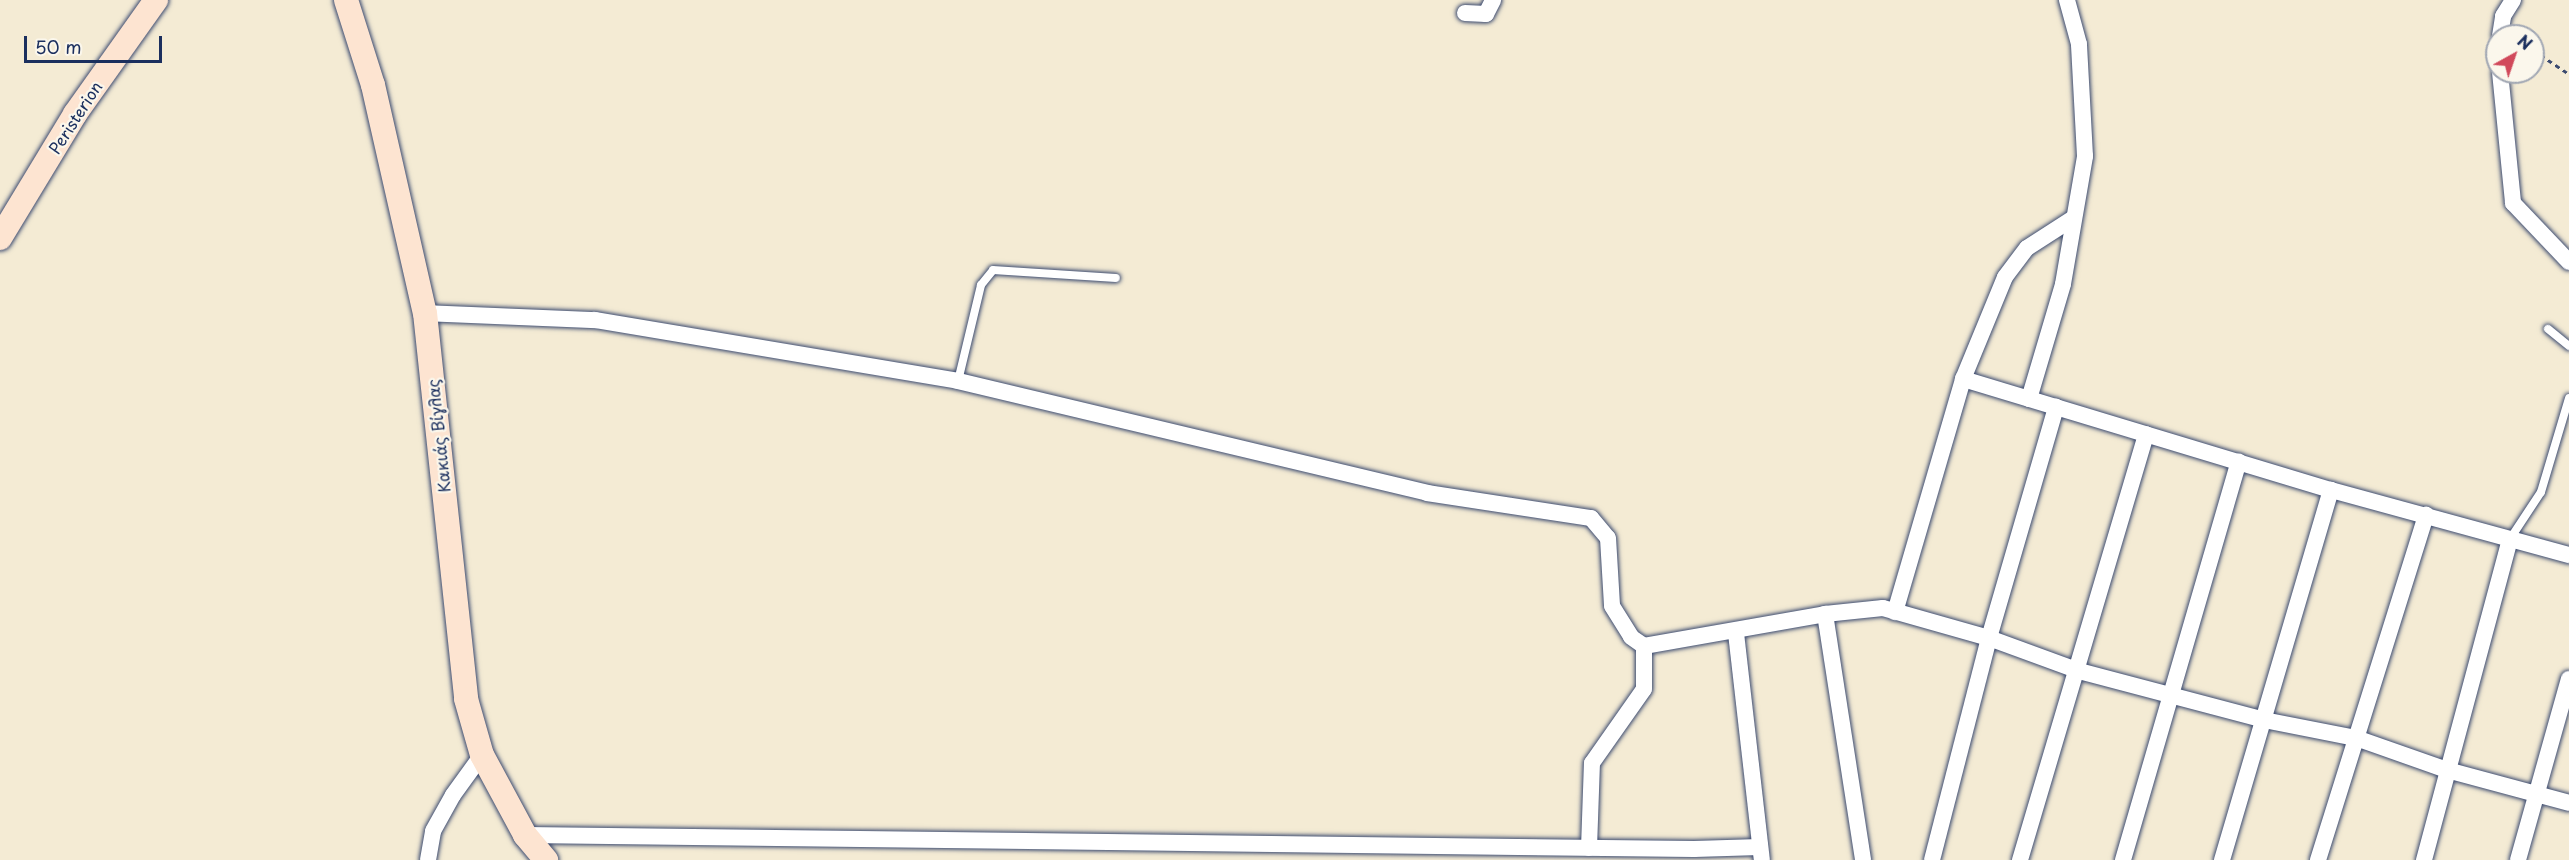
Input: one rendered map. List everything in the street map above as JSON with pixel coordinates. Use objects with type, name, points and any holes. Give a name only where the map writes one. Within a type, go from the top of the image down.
[{"type":"street","name":"Peristerion","points":[[0,238],[75,114],[156,0]]},
{"type":"street","name":"Κακιάς Βίγλας","points":[[346,0],[373,85],[425,313],[466,699],[482,755],[525,835],[546,860]]},
{"type":"street","points":[[1465,13],[1486,14],[1493,0]]},
{"type":"street","points":[[2028,399],[2063,284],[2085,156],[2079,44],[2067,0]]},
{"type":"street","points":[[2502,24],[2503,15],[2513,0]]},
{"type":"street","points":[[2501,84],[2513,203],[2569,262]]},
{"type":"street","points":[[1895,612],[1963,380],[2005,277],[2027,248],[2073,219]]},
{"type":"street","points":[[425,313],[595,320],[958,381],[1427,493],[1591,518],[1608,538],[1612,606],[1631,637],[1644,646],[1736,633],[1825,614],[1883,609],[1989,638],[2079,671],[2264,720],[2356,738],[2447,770],[2569,803]]},
{"type":"street","points":[[1963,380],[2331,490],[2569,555]]},
{"type":"street","points":[[1932,860],[1989,638],[2056,407]]},
{"type":"street","points":[[2020,860],[2079,671],[2146,434]]},
{"type":"street","points":[[2123,860],[2239,462]]},
{"type":"street","points":[[2222,860],[2331,490]]},
{"type":"street","points":[[2318,860],[2426,515]]},
{"type":"street","points":[[2424,860],[2510,539]]},
{"type":"street","points":[[1825,614],[1863,860]]},
{"type":"street","points":[[525,835],[1589,848],[1762,853],[1736,633]]},
{"type":"street","points":[[1589,848],[1592,763],[1644,689],[1644,646]]},
{"type":"street","points":[[2518,860],[2569,679]]},
{"type":"street","points":[[428,860],[433,831],[453,795],[482,755]]},
{"type":"lane","points":[[958,381],[981,285],[993,270],[1116,278]]},
{"type":"lane","points":[[2548,329],[2569,346]]},
{"type":"lane","points":[[2510,539],[2541,492],[2569,398]]},
{"type":"path","points":[[2545,58],[2569,74]]}]
